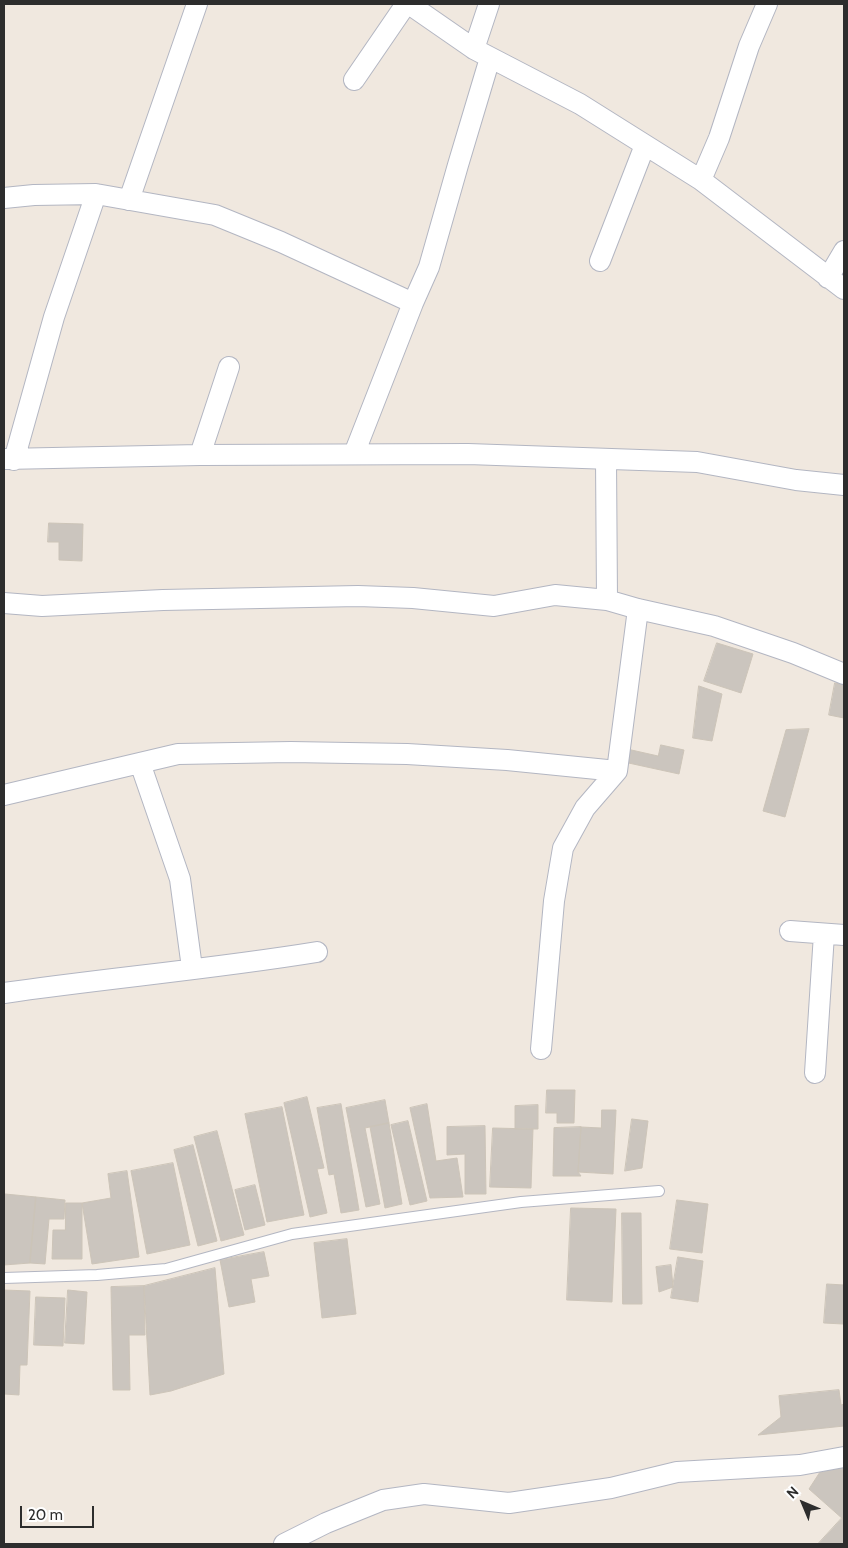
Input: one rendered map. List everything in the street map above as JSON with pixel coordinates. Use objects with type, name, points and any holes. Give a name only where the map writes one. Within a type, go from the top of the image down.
[{"type":"street","points":[[129,200],[197,4]]},
{"type":"street","points":[[354,80],[408,4],[482,54],[580,104],[702,180],[836,284],[844,251]]},
{"type":"street","points":[[354,454],[429,267],[458,165],[482,54],[489,4]]},
{"type":"street","points":[[702,180],[719,138],[749,46],[766,4]]},
{"type":"street","points":[[600,261],[645,145]]},
{"type":"street","points":[[96,194],[54,317],[9,459],[200,455],[468,454],[697,462],[796,480],[844,485]]},
{"type":"street","points":[[4,198],[34,195],[96,194],[215,215],[281,242],[413,303]]},
{"type":"street","points":[[200,455],[229,367]]},
{"type":"street","points":[[606,459],[607,600]]},
{"type":"street","points":[[4,603],[42,606],[163,600],[358,596],[413,598],[494,606],[555,595],[607,600],[714,626],[793,653],[844,674]]},
{"type":"street","points":[[541,1049],[554,901],[563,848],[584,808],[617,771],[638,609]]},
{"type":"street","points":[[4,795],[178,754],[292,752],[407,754],[507,760],[617,771]]},
{"type":"street","points":[[140,763],[180,879],[192,968]]},
{"type":"street","points":[[790,931],[844,935]]},
{"type":"street","points":[[815,1073],[824,934]]},
{"type":"street","points":[[4,993],[192,968],[242,964],[317,952]]},
{"type":"street","points":[[284,1544],[326,1523],[383,1500],[424,1494],[509,1503],[611,1488],[676,1472],[800,1465],[844,1457]]},
{"type":"lane","points":[[4,1278],[97,1275],[166,1269],[292,1234],[521,1202],[659,1191]]},
{"type":"building","points":[[49,523],[83,524],[82,561],[59,560],[59,542],[48,542]]},
{"type":"building","points":[[717,643],[753,654],[741,693],[704,681]]},
{"type":"building","points":[[835,683],[844,685],[844,718],[829,715]]},
{"type":"building","points":[[699,686],[722,694],[712,741],[693,738]]},
{"type":"building","points":[[809,729],[785,817],[763,811],[786,730]]},
{"type":"building","points":[[661,745],[684,750],[679,774],[624,762],[627,749],[658,756]]},
{"type":"building","points":[[547,1090],[575,1090],[574,1123],[557,1123],[557,1113],[546,1113]]},
{"type":"building","points":[[307,1097],[324,1168],[317,1169],[327,1213],[310,1217],[284,1103]]},
{"type":"building","points":[[385,1100],[389,1123],[365,1128],[380,1204],[366,1207],[346,1108]]},
{"type":"building","points":[[341,1104],[359,1210],[341,1213],[334,1174],[329,1175],[317,1108]]},
{"type":"building","points":[[427,1104],[436,1161],[457,1158],[463,1197],[430,1198],[410,1108]]},
{"type":"building","points":[[538,1105],[538,1129],[515,1129],[515,1106]]},
{"type":"building","points":[[282,1107],[304,1215],[267,1222],[245,1114]]},
{"type":"building","points":[[602,1110],[616,1110],[613,1174],[578,1172],[581,1127],[601,1128]]},
{"type":"building","points":[[632,1119],[648,1121],[642,1168],[625,1171]]},
{"type":"building","points":[[408,1121],[427,1201],[410,1205],[391,1125]]},
{"type":"building","points":[[389,1123],[402,1204],[385,1208],[370,1127]]},
{"type":"building","points":[[485,1126],[486,1194],[465,1194],[465,1154],[447,1155],[447,1127]]},
{"type":"building","points":[[581,1127],[578,1172],[581,1176],[553,1176],[554,1128]]},
{"type":"building","points":[[493,1128],[533,1129],[531,1188],[490,1187]]},
{"type":"building","points":[[217,1131],[244,1235],[221,1241],[194,1137]]},
{"type":"building","points":[[193,1145],[217,1241],[198,1246],[174,1150]]},
{"type":"building","points":[[173,1163],[190,1245],[147,1254],[131,1171]]},
{"type":"building","points":[[127,1171],[139,1257],[92,1264],[82,1203],[111,1198],[108,1174]]},
{"type":"building","points":[[255,1185],[265,1225],[245,1230],[235,1190]]},
{"type":"building","points":[[5,1194],[36,1197],[30,1263],[4,1265]]},
{"type":"building","points":[[36,1197],[65,1200],[64,1219],[49,1219],[45,1264],[30,1263]]},
{"type":"building","points":[[677,1200],[708,1204],[702,1253],[670,1249]]},
{"type":"building","points":[[66,1203],[82,1203],[82,1259],[52,1259],[53,1230],[65,1230]]},
{"type":"building","points":[[571,1208],[616,1209],[612,1302],[567,1300]]},
{"type":"building","points":[[622,1213],[641,1213],[642,1304],[623,1304]]},
{"type":"building","points":[[347,1239],[356,1314],[322,1318],[314,1243]]},
{"type":"building","points":[[264,1252],[269,1276],[251,1279],[255,1302],[229,1307],[220,1260]]},
{"type":"building","points":[[678,1257],[703,1261],[698,1302],[671,1298]]},
{"type":"building","points":[[671,1265],[673,1287],[659,1292],[656,1267]]},
{"type":"building","points":[[215,1268],[224,1374],[171,1391],[150,1395],[144,1286]]},
{"type":"building","points":[[827,1284],[844,1285],[843,1324],[824,1323]]},
{"type":"building","points":[[144,1286],[145,1335],[129,1335],[130,1390],[113,1390],[111,1287]]},
{"type":"building","points":[[4,1290],[30,1291],[27,1365],[20,1365],[19,1395],[4,1394]]},
{"type":"building","points":[[68,1290],[87,1292],[84,1344],[65,1343]]},
{"type":"building","points":[[36,1297],[65,1298],[63,1346],[34,1345]]},
{"type":"building","points":[[839,1390],[841,1405],[844,1404],[844,1426],[758,1435],[781,1417],[779,1396]]},
{"type":"building","points":[[844,1467],[844,1520],[809,1489],[820,1472]]},
{"type":"building","points":[[842,1518],[844,1520],[844,1544],[818,1544]]}]
